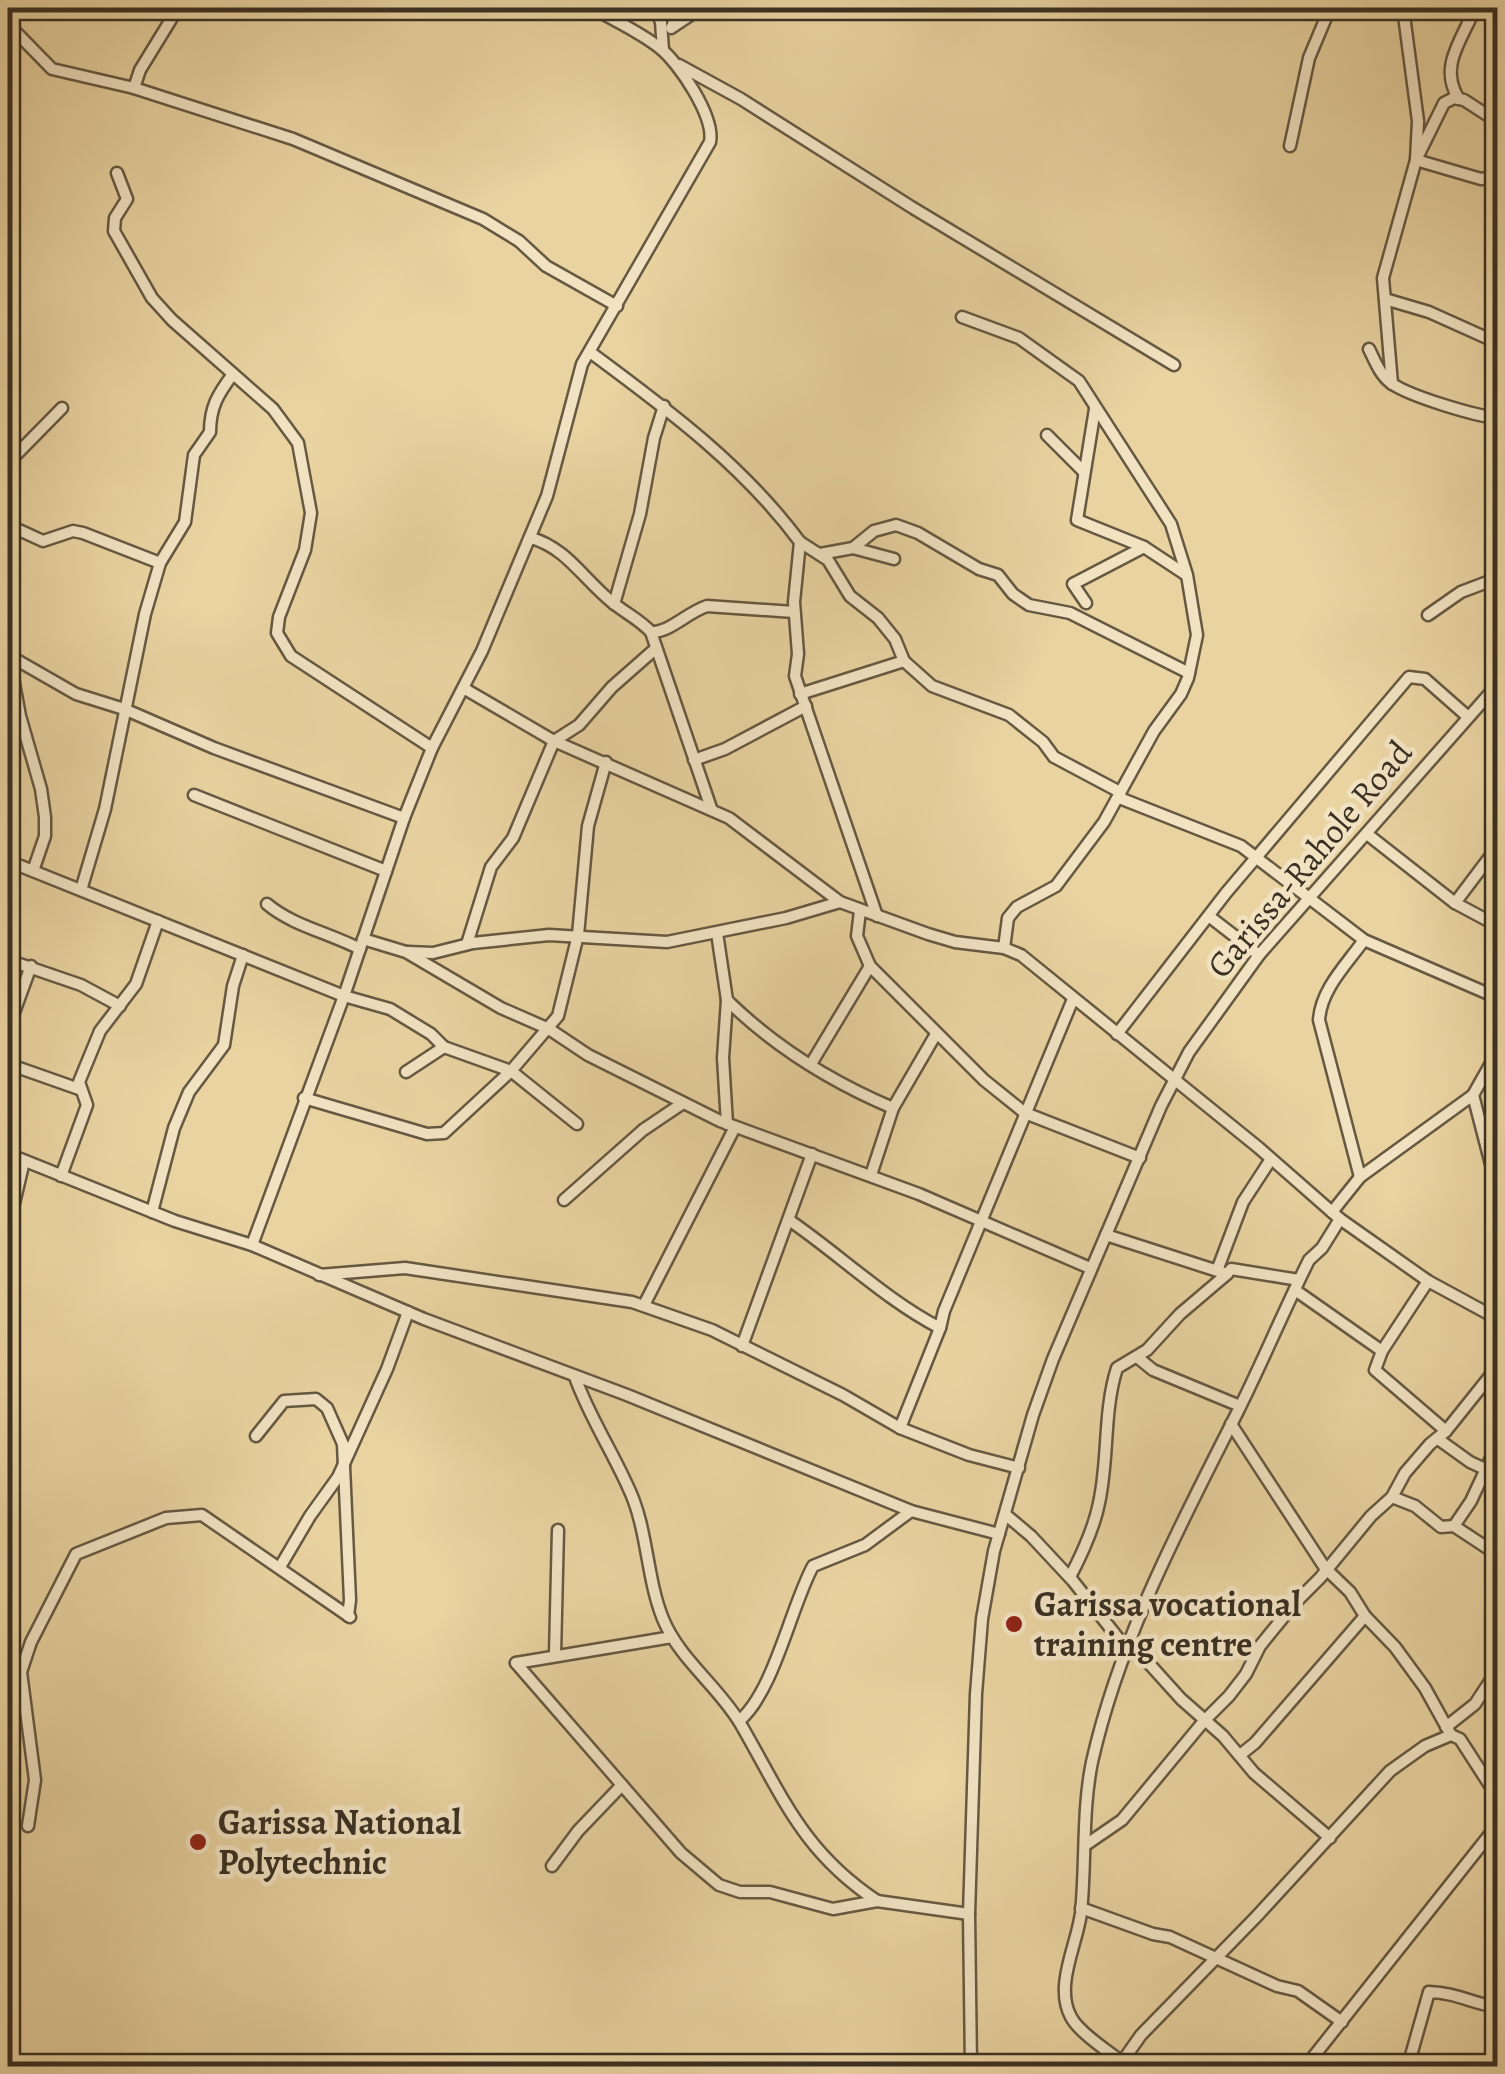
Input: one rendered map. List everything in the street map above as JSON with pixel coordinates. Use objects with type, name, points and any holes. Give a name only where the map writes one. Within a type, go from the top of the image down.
[{"type":"street","points":[[134,88],[178,8]]},
{"type":"street","points":[[252,1245],[344,996],[404,818],[432,748],[465,689],[547,496],[574,390],[590,352],[710,142],[712,134],[704,112],[674,62],[663,50],[593,8]]},
{"type":"street","points":[[656,8],[667,32]]},
{"type":"street","points":[[663,50],[667,32],[684,8]]},
{"type":"street","points":[[667,32],[701,8]]},
{"type":"street","points":[[1290,146],[1309,58],[1330,8]]},
{"type":"street","points":[[1403,8],[1418,121],[1416,160]]},
{"type":"street","points":[[1475,8],[1448,69],[1449,84],[1459,99],[1498,122]]},
{"type":"street","points":[[8,24],[52,69],[134,88],[293,140],[482,219],[519,241],[546,266],[617,306]]},
{"type":"street","points":[[674,62],[1174,364]]},
{"type":"street","points":[[1392,384],[1383,278],[1389,252],[1416,160],[1444,104],[1459,99]]},
{"type":"street","points":[[1416,160],[1481,179],[1498,188]]},
{"type":"street","points":[[117,173],[127,199],[115,218],[114,232],[139,278],[172,320],[273,409],[298,442],[311,513],[296,578],[279,618],[276,632],[282,644],[291,656],[432,748]]},
{"type":"street","points":[[1481,179],[1498,176]]},
{"type":"street","points":[[1385,299],[1429,312],[1498,343]]},
{"type":"street","points":[[962,318],[1019,338],[1079,380],[1171,524],[1187,575],[1197,634],[1181,694],[1154,731],[1104,822],[1056,886],[1017,907],[1008,918],[1004,948]]},
{"type":"street","points":[[1369,350],[1392,384],[1498,418]]},
{"type":"street","points":[[590,352],[664,406],[742,474],[800,542],[828,560],[850,596],[878,618],[895,639],[904,661],[932,686],[1009,715],[1054,757],[1118,791],[1122,799],[1241,846],[1364,940],[1498,998]]},
{"type":"street","points":[[80,890],[104,809],[140,636],[160,563],[185,522],[194,455],[210,432],[209,418],[215,398],[233,374]]},
{"type":"street","points":[[614,604],[640,514],[664,406]]},
{"type":"street","points":[[8,463],[62,408]]},
{"type":"street","points":[[1094,409],[1077,520],[1144,547],[1187,575]]},
{"type":"street","points":[[1047,436],[1084,472]]},
{"type":"street","points":[[8,524],[43,541],[73,531],[83,533],[160,563]]},
{"type":"street","points":[[853,548],[874,532],[896,526],[918,532],[979,570],[998,575],[1013,594],[1029,605],[1079,618],[1189,673]]},
{"type":"street","points":[[531,538],[558,550],[614,604],[650,632],[710,808]]},
{"type":"street","points":[[800,542],[794,612],[798,654],[795,676],[877,916]]},
{"type":"street","points":[[1086,603],[1073,584],[1144,547]]},
{"type":"street","points":[[820,554],[853,548],[894,560]]},
{"type":"street","points":[[1428,616],[1460,592],[1498,578]]},
{"type":"street","points":[[650,632],[663,632],[706,606],[794,612]]},
{"type":"street","points":[[467,944],[491,867],[513,838],[554,742],[578,725],[612,687],[654,650]]},
{"type":"street","points":[[8,656],[76,694],[404,818]]},
{"type":"street","points":[[8,656],[45,818],[45,836],[33,871]]},
{"type":"street","points":[[800,694],[904,661]]},
{"type":"street","points":[[1117,1034],[1226,893],[1408,677],[1424,679],[1467,716]]},
{"type":"street","name":"Garissa-Rahole Road","points":[[971,2066],[969,1914],[976,1694],[989,1572],[1033,1415],[1090,1268],[1174,1079],[1215,1013],[1260,955],[1498,684]]},
{"type":"street","points":[[465,689],[554,742],[729,818],[840,902],[860,912],[955,942],[1004,948],[1020,955],[1272,1159],[1336,1216],[1428,1281],[1498,1319]]},
{"type":"street","points":[[694,760],[724,749],[806,706]]},
{"type":"street","points":[[304,1098],[427,1134],[444,1133],[510,1072],[558,1016],[578,935],[588,826],[606,762]]},
{"type":"street","points":[[194,795],[386,871]]},
{"type":"street","points":[[1367,834],[1455,903],[1498,926]]},
{"type":"street","points":[[1455,903],[1498,846]]},
{"type":"street","points":[[8,861],[344,996],[390,1009],[431,1034],[444,1047],[510,1072],[578,1124]]},
{"type":"street","points":[[267,904],[281,916],[362,944],[432,953],[515,937],[578,935],[666,942],[840,902]]},
{"type":"street","points":[[860,912],[859,948],[870,966],[960,1059],[1025,1113],[1140,1158]]},
{"type":"street","points":[[1210,917],[1260,955]]},
{"type":"street","points":[[61,1176],[87,1105],[79,1088],[100,1032],[136,984],[158,920]]},
{"type":"street","points":[[644,1306],[731,1125],[722,1058],[728,1000],[717,933]]},
{"type":"street","points":[[1360,1177],[1319,1020],[1326,992],[1364,940]]},
{"type":"street","points":[[406,952],[501,1008],[549,1028],[588,1055],[684,1104],[871,1175],[1090,1268]]},
{"type":"street","points":[[152,1212],[174,1128],[188,1092],[224,1045],[232,986],[242,955]]},
{"type":"street","points":[[8,960],[103,995],[120,1006]]},
{"type":"street","points":[[8,1030],[32,966]]},
{"type":"street","points":[[811,1064],[870,966]]},
{"type":"street","points":[[900,1428],[1073,998]]},
{"type":"street","points":[[728,1000],[774,1043],[892,1108]]},
{"type":"street","points":[[871,1175],[892,1108],[936,1034]]},
{"type":"street","points":[[406,1072],[444,1047]]},
{"type":"street","points":[[1498,1051],[1473,1096],[1360,1177],[1322,1248],[1309,1260],[1155,1578],[1126,1648],[1092,1762],[1086,1797],[1081,1908],[1066,1994],[1072,2020],[1125,2064],[1141,2035],[1390,1771],[1449,1731],[1475,1704],[1498,1669]]},
{"type":"street","points":[[8,1064],[79,1088]]},
{"type":"street","points":[[1473,1096],[1493,1172],[1498,1177]]},
{"type":"street","points":[[564,1200],[643,1130],[684,1104]]},
{"type":"street","points":[[8,1154],[152,1212],[252,1245],[408,1312],[911,1511],[999,1534]]},
{"type":"street","points":[[742,1346],[812,1154]]},
{"type":"street","points":[[1070,1577],[1100,1503],[1109,1398],[1120,1364],[1137,1357],[1222,1271],[1243,1202],[1272,1159]]},
{"type":"street","points":[[8,1229],[24,1162]]},
{"type":"street","points":[[789,1220],[906,1310],[940,1328]]},
{"type":"street","points":[[1106,1235],[1222,1271],[1297,1285],[1382,1351]]},
{"type":"street","points":[[318,1275],[364,1269],[433,1271],[644,1306],[712,1330],[843,1394],[900,1428],[969,1456],[1019,1468]]},
{"type":"street","points":[[1428,1281],[1382,1351],[1375,1370],[1442,1435],[1483,1470],[1498,1475]]},
{"type":"street","points":[[280,1567],[343,1466],[408,1312]]},
{"type":"street","points":[[1137,1357],[1153,1370],[1240,1406]]},
{"type":"street","points":[[1086,1844],[1122,1820],[1229,1696],[1260,1646],[1320,1578],[1324,1568],[1392,1497],[1404,1473],[1442,1435],[1498,1366]]},
{"type":"street","points":[[575,1377],[604,1444],[629,1487],[658,1602],[672,1637],[739,1720],[786,1809],[816,1849],[846,1880],[877,1901]]},
{"type":"street","points":[[28,1826],[34,1780],[22,1672],[31,1642],[76,1554],[166,1518],[202,1515],[349,1616],[343,1444],[327,1408],[316,1398],[284,1401],[256,1436]]},
{"type":"street","points":[[1231,1424],[1324,1568],[1350,1592],[1364,1616],[1395,1647],[1425,1688],[1449,1731],[1498,1791]]},
{"type":"street","points":[[1454,1526],[1498,1444]]},
{"type":"street","points":[[1392,1497],[1415,1506],[1440,1527],[1454,1526],[1498,1555]]},
{"type":"street","points":[[739,1720],[747,1714],[776,1658],[813,1566],[865,1546],[911,1511]]},
{"type":"street","points":[[1006,1514],[1070,1577],[1126,1648],[1144,1658],[1276,1794],[1330,1838]]},
{"type":"street","points":[[555,1654],[558,1530]]},
{"type":"street","points":[[1240,1756],[1364,1616]]},
{"type":"street","points":[[672,1637],[516,1663],[681,1852],[718,1885],[740,1892],[770,1892],[833,1909],[877,1901],[969,1914]]},
{"type":"street","points":[[552,1866],[578,1831],[622,1785]]},
{"type":"street","points":[[1306,2066],[1498,1824]]},
{"type":"street","points":[[1081,1908],[1170,1937],[1277,1986],[1298,1991],[1342,2022]]},
{"type":"street","points":[[1408,2066],[1429,1992],[1462,1995],[1498,2008]]},
{"type":"place","name":"Garissa vocational training centre","points":[[1014,1624]]},
{"type":"place","name":"Garissa National Polytechnic","points":[[198,1842]]}]
